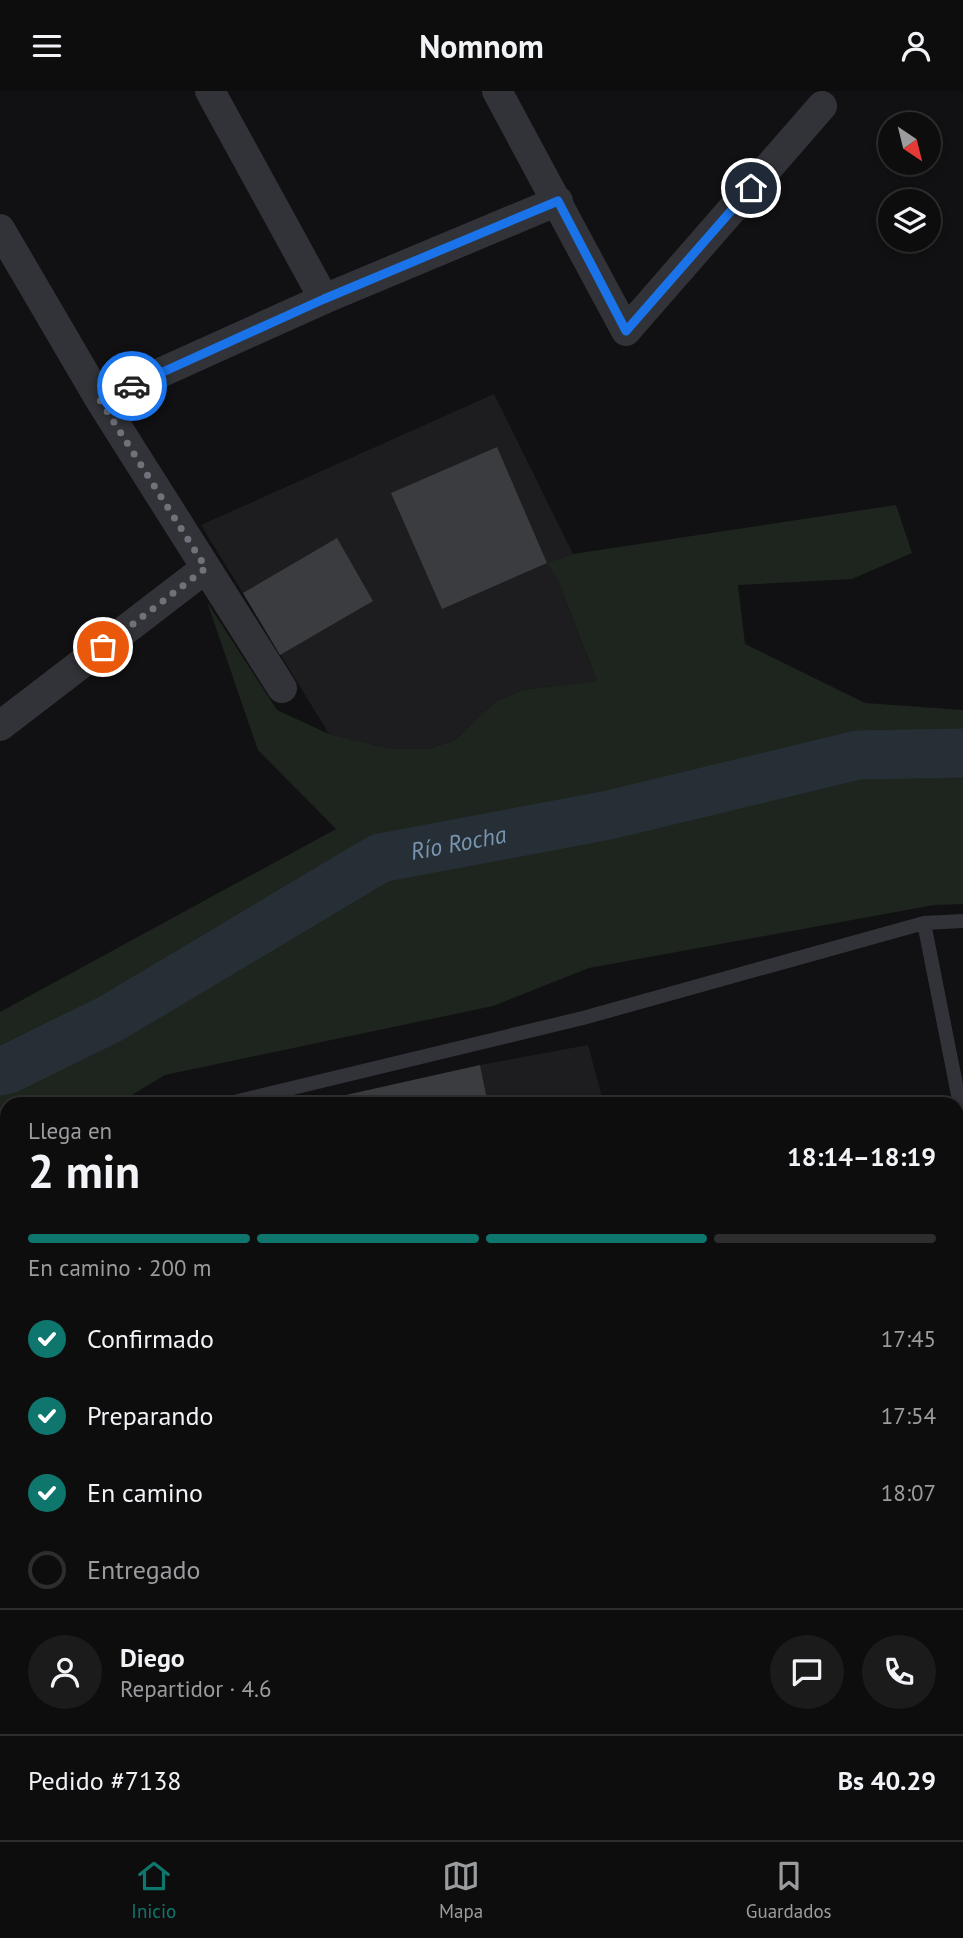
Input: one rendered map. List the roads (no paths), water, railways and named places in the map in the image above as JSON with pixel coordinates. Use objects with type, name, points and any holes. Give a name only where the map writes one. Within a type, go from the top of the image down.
[{"type":"street","points":[[210,91],[324,299]]},
{"type":"street","points":[[497,91],[626,331],[822,106]]},
{"type":"street","points":[[100,400],[324,299],[558,201]]},
{"type":"street","points":[[0,229],[100,400],[282,688]]},
{"type":"street","points":[[0,726],[206,568]]},
{"type":"street","points":[[0,1399],[0,1452]]},
{"type":"lane","points":[[255,1097],[583,1018],[924,923],[963,921]]},
{"type":"lane","points":[[924,923],[959,1097]]},
{"type":"waterway","name":"Río Rocha","points":[[0,1071],[110,1019],[380,858],[609,815],[858,755],[963,753]]}]
